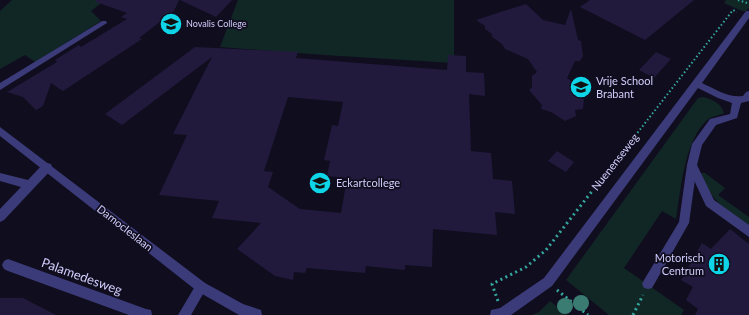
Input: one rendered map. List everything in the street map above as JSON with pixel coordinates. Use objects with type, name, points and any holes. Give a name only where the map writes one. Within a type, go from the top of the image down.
[{"type":"street","name":"Nuenenseweg","points":[[499,315],[548,282],[748,15]]},
{"type":"street","points":[[697,84],[727,99],[737,101],[746,99],[749,94]]},
{"type":"street","points":[[737,101],[734,116],[713,122],[697,144],[692,165],[710,203],[749,232]]},
{"type":"street","name":"Damocleslaan","points":[[0,131],[201,287],[240,309],[256,315]]},
{"type":"street","points":[[0,217],[47,167]]},
{"type":"street","points":[[0,177],[30,185]]},
{"type":"street","name":"Palamedesweg","points":[[8,265],[146,315]]},
{"type":"street","points":[[184,315],[201,287]]},
{"type":"lane","points":[[0,87],[104,23]]},
{"type":"lane","points":[[648,284],[684,223],[692,165]]},
{"type":"path","points":[[738,0],[749,4]]},
{"type":"path","name":"Nuenenseweg","points":[[499,315],[492,284],[526,267],[546,250],[733,10],[748,15]]},
{"type":"path","points":[[548,282],[588,315]]},
{"type":"path","points":[[633,315],[648,284]]},
{"type":"green space","points":[[12,0],[105,0],[91,11],[101,21],[35,62],[25,55],[0,69],[0,11]]},
{"type":"green space","points":[[238,0],[454,0],[454,63],[220,47]]},
{"type":"green space","points":[[726,0],[749,0],[749,8],[746,11],[742,11],[724,3]]},
{"type":"green space","points":[[704,97],[719,104],[724,113],[707,120],[699,129],[693,141],[685,166],[676,219],[662,211],[624,268],[684,310],[681,315],[609,315],[566,280],[698,98]]},
{"type":"green space","points":[[701,173],[705,173],[725,188],[718,195],[749,217],[749,227],[714,198],[704,182]]},
{"type":"green space","points":[[550,301],[567,315],[532,315],[539,312]]},
{"type":"building","points":[[96,0],[179,0],[174,11],[139,38],[142,39],[63,91],[51,83],[43,106],[36,110],[23,97],[7,92],[57,62],[55,60],[79,45],[81,47],[127,19],[121,17],[127,13],[96,2]]},
{"type":"building","points":[[180,0],[232,0],[216,17]]},
{"type":"building","points":[[590,0],[694,0],[645,40],[580,7]]},
{"type":"building","points":[[526,4],[543,20],[565,25],[571,9],[578,40],[581,41],[583,56],[580,61],[575,61],[567,78],[578,86],[577,94],[584,99],[583,109],[575,110],[576,116],[565,121],[551,112],[541,109],[542,105],[529,90],[532,87],[532,76],[537,72],[528,59],[505,49],[502,44],[492,37],[492,34],[485,29],[485,26],[476,20]]},
{"type":"building","points":[[195,47],[298,52],[296,58],[447,70],[448,55],[466,56],[466,72],[484,73],[485,96],[469,94],[471,151],[491,153],[493,179],[512,181],[515,214],[495,212],[497,235],[433,229],[432,267],[405,265],[405,270],[366,266],[365,273],[307,268],[305,273],[294,272],[293,280],[275,276],[237,249],[261,223],[212,218],[219,201],[159,195],[187,135],[173,134],[212,57],[122,125],[105,114]],"holes":[[[288,97],[343,102],[338,126],[332,125],[324,160],[330,161],[327,176],[347,178],[341,213],[300,209],[268,187],[273,172],[264,171]]]},
{"type":"building","points":[[656,52],[671,59],[654,78],[639,70]]},
{"type":"building","points":[[557,151],[574,162],[566,172],[548,161]]},
{"type":"building","name":"Motorisch Centrum","points":[[730,229],[749,244],[749,315],[695,315],[698,309],[686,300],[693,287],[681,280],[702,243],[711,249]]},
{"type":"building","points":[[0,298],[23,298],[56,315],[0,315]]},
{"type":"place","name":"Novalis College","points":[[171,24]]},
{"type":"place","name":"Vrije School Brabant","points":[[581,87]]},
{"type":"place","name":"Eckartcollege","points":[[320,183]]},
{"type":"place","name":"Motorisch Centrum","points":[[719,264]]}]
